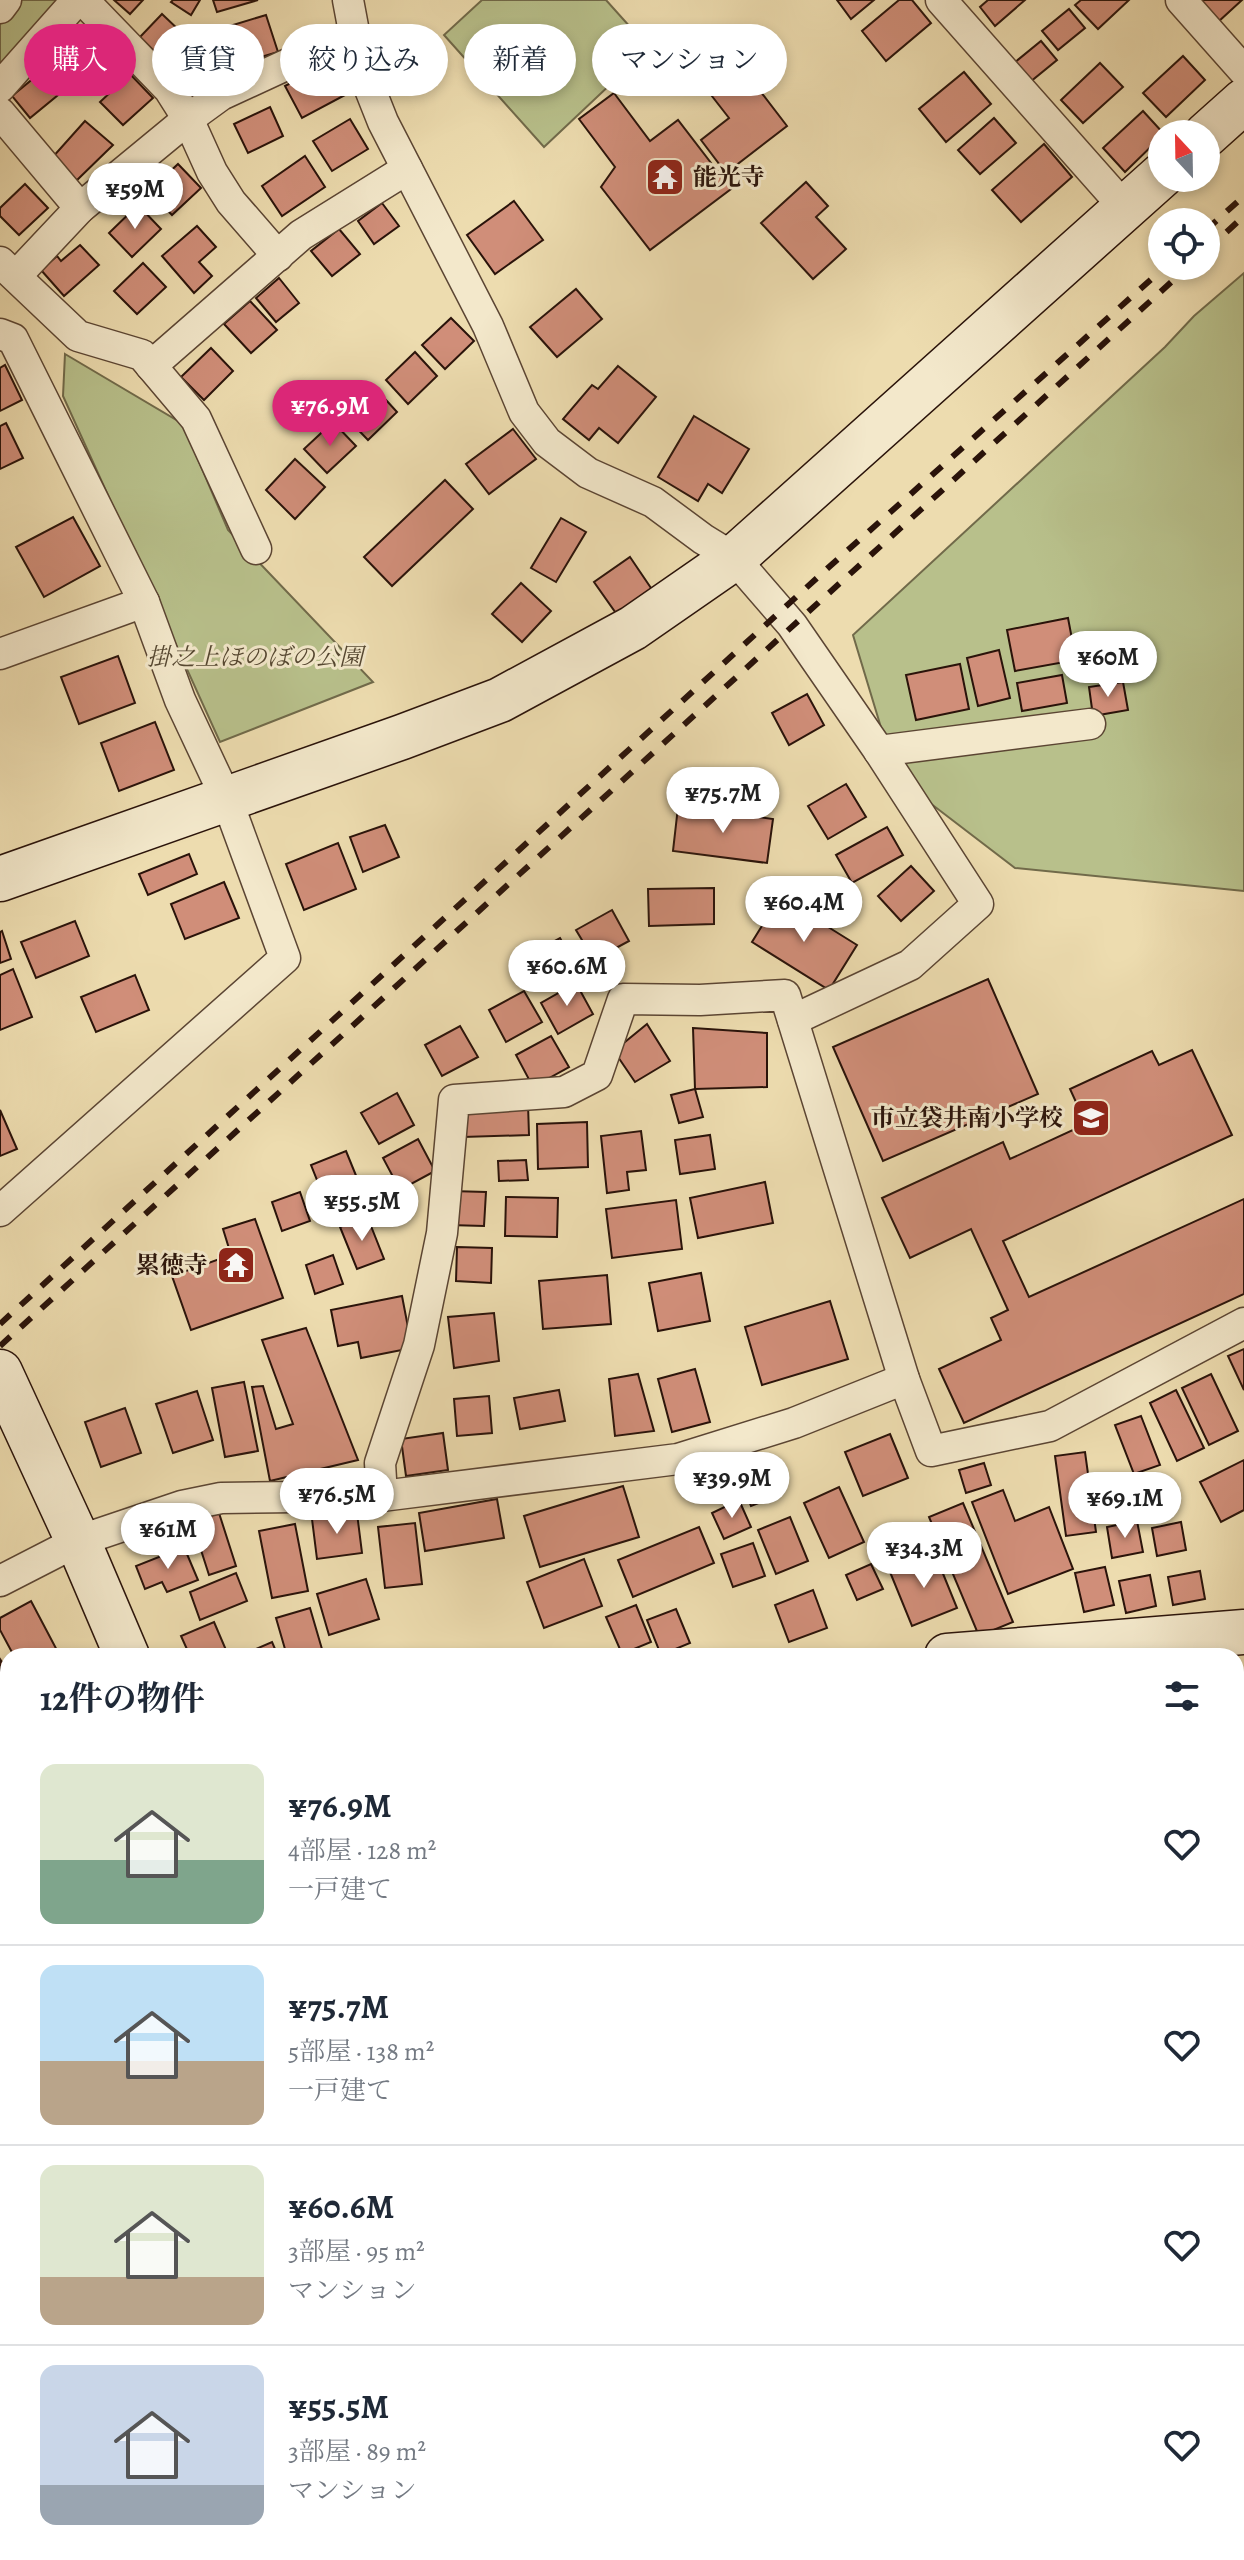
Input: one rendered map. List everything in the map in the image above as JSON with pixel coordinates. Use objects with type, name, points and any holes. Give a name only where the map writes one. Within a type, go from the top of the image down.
[{"type":"street","points":[[0,8],[6,0]]},
{"type":"street","points":[[0,87],[80,0],[169,89],[225,192],[278,256]]},
{"type":"street","points":[[348,0],[352,24]]},
{"type":"street","points":[[941,0],[1125,208]]},
{"type":"street","points":[[1181,0],[1244,71]]},
{"type":"street","points":[[256,549],[196,419],[142,355],[78,336],[8,269],[188,119],[221,95],[280,68]]},
{"type":"street","points":[[372,96],[488,326],[524,412],[547,442],[588,473],[653,502],[734,558],[787,618],[879,751],[978,904],[910,965],[793,1020]]},
{"type":"street","points":[[1220,122],[1244,101]]},
{"type":"street","points":[[0,113],[80,208]]},
{"type":"street","points":[[151,366],[301,235],[407,169]]},
{"type":"street","points":[[0,879],[500,700],[633,628],[734,558],[1148,187]]},
{"type":"street","points":[[0,334],[13,339],[144,602],[180,700],[227,800],[285,958],[0,1211]]},
{"type":"street","points":[[0,654],[144,602]]},
{"type":"street","points":[[879,751],[1090,724]]},
{"type":"street","points":[[382,1496],[380,1463],[419,1345],[442,1233],[454,1100],[564,1092],[597,1075],[623,999],[700,1000],[785,995],[904,1379],[931,1451],[1050,1426],[1244,1323]]},
{"type":"street","points":[[0,1372],[124,1648]]},
{"type":"street","points":[[0,1581],[78,1541],[182,1506],[221,1498],[382,1496],[678,1459],[794,1423],[904,1379]]},
{"type":"street","points":[[1046,1648],[1244,1632]]},
{"type":"green space","points":[[0,0],[64,0],[42,24],[24,24],[24,43],[0,69]]},
{"type":"green space","points":[[482,0],[606,0],[628,24],[592,24],[592,96],[598,96],[544,147],[498,96],[576,96],[576,24],[464,24],[464,57],[448,39],[448,31]]},
{"type":"green space","points":[[1244,273],[1244,891],[1015,868],[896,777],[853,635],[1165,347],[1194,316]]},
{"type":"green space","name":"掛之上ほのぼの公園","points":[[65,354],[183,424],[228,530],[373,682],[220,742],[63,396]]},
{"type":"building","points":[[114,0],[143,0],[130,14]]},
{"type":"building","points":[[200,0],[191,15],[171,2]]},
{"type":"building","points":[[213,0],[258,0],[217,12]]},
{"type":"building","points":[[837,0],[874,0],[851,19]]},
{"type":"building","points":[[899,0],[912,0],[931,23],[886,61],[862,31]]},
{"type":"building","points":[[988,0],[1025,0],[995,26],[980,7]]},
{"type":"building","points":[[1081,0],[1129,0],[1098,29],[1075,5]]},
{"type":"building","points":[[1198,0],[1242,0],[1218,22]]},
{"type":"building","points":[[1069,9],[1085,28],[1058,50],[1042,31]]},
{"type":"building","points":[[162,14],[173,24],[152,24]]},
{"type":"building","points":[[266,15],[278,52],[264,56],[264,24],[236,24]]},
{"type":"building","points":[[152,24],[152,49],[140,37]]},
{"type":"building","points":[[1041,41],[1057,60],[1030,82],[1014,63]]},
{"type":"building","points":[[1183,56],[1205,80],[1166,117],[1143,93]]},
{"type":"building","points":[[1100,63],[1123,87],[1083,123],[1061,100]]},
{"type":"building","points":[[964,72],[991,104],[946,142],[919,109]]},
{"type":"building","points":[[136,80],[153,98],[123,125],[100,102],[106,96],[136,96]]},
{"type":"building","points":[[24,86],[24,96],[57,96],[30,118],[12,96]]},
{"type":"building","points":[[290,96],[343,96],[302,118]]},
{"type":"building","name":"能光寺","points":[[610,96],[616,96],[650,141],[678,120],[731,189],[650,250],[601,187],[615,167],[579,119]]},
{"type":"building","points":[[712,96],[764,96],[787,126],[726,173],[701,140],[729,118]]},
{"type":"building","points":[[270,107],[283,136],[248,153],[234,124]]},
{"type":"building","points":[[1143,111],[1151,120],[1148,120],[1148,150],[1125,172],[1103,148]]},
{"type":"building","points":[[994,118],[1016,143],[980,174],[958,150]]},
{"type":"building","points":[[350,119],[368,149],[332,171],[313,141]]},
{"type":"building","points":[[85,121],[113,145],[74,183],[51,159]]},
{"type":"building","points":[[1044,144],[1072,177],[1021,222],[992,190]]},
{"type":"building","points":[[305,156],[325,187],[282,216],[262,186]]},
{"type":"building","points":[[178,164],[201,188],[172,215],[149,191]]},
{"type":"building","points":[[806,182],[828,206],[816,217],[846,249],[813,279],[761,223]]},
{"type":"building","points":[[25,184],[48,208],[19,235],[0,216],[0,208]]},
{"type":"building","points":[[514,201],[543,240],[495,274],[467,235]]},
{"type":"building","points":[[382,203],[399,226],[374,244],[358,221]]},
{"type":"building","points":[[138,205],[161,229],[132,257],[109,233]]},
{"type":"building","points":[[197,226],[216,247],[199,262],[212,276],[194,293],[162,256]]},
{"type":"building","points":[[339,229],[360,254],[332,276],[311,251]]},
{"type":"building","points":[[80,245],[99,265],[64,296],[41,270],[57,256],[61,261]]},
{"type":"building","points":[[143,263],[166,287],[137,314],[114,291]]},
{"type":"building","points":[[279,278],[299,303],[276,322],[256,298]]},
{"type":"building","points":[[576,289],[602,319],[557,357],[530,327]]},
{"type":"building","points":[[250,301],[277,330],[251,353],[224,324]]},
{"type":"building","points":[[451,318],[474,341],[445,369],[422,345]]},
{"type":"building","points":[[211,348],[233,371],[204,400],[181,377]]},
{"type":"building","points":[[415,352],[437,376],[408,404],[386,380]]},
{"type":"building","points":[[5,365],[22,400],[0,411],[0,368]]},
{"type":"building","points":[[618,366],[656,397],[618,443],[599,428],[589,440],[563,419],[592,385],[598,389]]},
{"type":"building","points":[[375,388],[397,412],[368,440],[345,416]]},
{"type":"building","points":[[694,416],[749,449],[722,493],[708,484],[698,501],[658,477]]},
{"type":"building","points":[[333,422],[356,446],[327,473],[304,449]]},
{"type":"building","points":[[6,423],[23,458],[0,469],[0,426]]},
{"type":"building","points":[[513,429],[536,459],[489,494],[466,464]]},
{"type":"building","points":[[295,459],[325,487],[295,519],[266,490]]},
{"type":"building","points":[[445,480],[473,509],[392,586],[364,557]]},
{"type":"building","points":[[73,517],[100,566],[44,597],[16,547]]},
{"type":"building","points":[[561,518],[586,532],[556,582],[531,568]]},
{"type":"building","points":[[630,557],[653,591],[618,616],[594,582]]},
{"type":"building","points":[[521,583],[551,611],[522,642],[492,614]]},
{"type":"building","points":[[1068,618],[1076,660],[1015,671],[1007,630]]},
{"type":"building","points":[[1114,639],[1119,666],[1089,672],[1083,646]]},
{"type":"building","points":[[999,650],[1010,698],[978,706],[967,658]]},
{"type":"building","points":[[118,656],[135,703],[79,724],[61,677]]},
{"type":"building","points":[[960,664],[969,709],[916,720],[906,675]]},
{"type":"building","points":[[1062,675],[1067,703],[1022,711],[1017,683]]},
{"type":"building","points":[[1123,682],[1128,710],[1093,716],[1089,687]]},
{"type":"building","points":[[807,694],[824,725],[789,745],[772,713]]},
{"type":"building","points":[[155,722],[174,770],[119,791],[101,743]]},
{"type":"building","points":[[846,784],[866,817],[828,839],[808,806]]},
{"type":"building","points":[[678,807],[773,819],[767,863],[673,851]]},
{"type":"building","points":[[385,825],[399,857],[363,872],[350,837]]},
{"type":"building","points":[[887,827],[903,855],[852,883],[836,855]]},
{"type":"building","points":[[338,843],[356,889],[304,910],[286,864]]},
{"type":"building","points":[[189,854],[197,874],[148,895],[139,874]]},
{"type":"building","points":[[911,866],[934,891],[901,921],[878,896]]},
{"type":"building","points":[[224,882],[239,918],[185,939],[171,904]]},
{"type":"building","points":[[714,888],[714,924],[649,926],[648,889]]},
{"type":"building","points":[[780,897],[857,945],[829,990],[752,942]]},
{"type":"building","points":[[612,910],[629,941],[594,960],[576,930]]},
{"type":"building","points":[[75,921],[89,956],[36,978],[21,942]]},
{"type":"building","points":[[0,932],[11,959],[0,963]]},
{"type":"building","points":[[560,938],[577,969],[542,989],[525,957]]},
{"type":"building","points":[[13,969],[32,1017],[0,1030],[0,975]]},
{"type":"building","points":[[135,975],[149,1010],[96,1032],[81,997]]},
{"type":"building","points":[[988,979],[1038,1094],[883,1161],[833,1047]]},
{"type":"building","points":[[576,983],[593,1014],[558,1034],[541,1003]]},
{"type":"building","points":[[524,991],[542,1022],[506,1042],[489,1010]]},
{"type":"building","points":[[647,1024],[670,1061],[635,1082],[614,1051]]},
{"type":"building","points":[[460,1026],[478,1057],[442,1076],[425,1045]]},
{"type":"building","points":[[693,1028],[767,1033],[767,1087],[695,1089]]},
{"type":"building","points":[[551,1036],[569,1067],[533,1087],[516,1055]]},
{"type":"building","points":[[1192,1050],[1232,1135],[1003,1241],[1029,1297],[1244,1199],[1244,1294],[964,1423],[939,1369],[1001,1340],[991,1318],[1008,1310],[971,1229],[910,1258],[882,1198],[1003,1142],[1010,1159],[1086,1124],[1070,1089],[1152,1051],[1159,1065]]},
{"type":"building","points":[[695,1089],[703,1117],[679,1123],[671,1095]]},
{"type":"building","points":[[397,1093],[414,1125],[379,1144],[361,1113]]},
{"type":"building","points":[[528,1104],[529,1135],[463,1137],[462,1106]]},
{"type":"building","points":[[0,1110],[17,1149],[0,1156]]},
{"type":"building","points":[[587,1122],[588,1167],[538,1169],[537,1124]]},
{"type":"building","points":[[641,1131],[646,1170],[627,1172],[629,1190],[607,1193],[601,1136]]},
{"type":"building","points":[[710,1135],[715,1169],[680,1174],[675,1140]]},
{"type":"building","points":[[418,1139],[435,1171],[400,1190],[383,1158]]},
{"type":"building","points":[[346,1151],[368,1205],[333,1220],[311,1165]]},
{"type":"building","points":[[526,1160],[528,1180],[499,1181],[498,1161]]},
{"type":"building","points":[[765,1182],[773,1223],[698,1238],[690,1198]]},
{"type":"building","points":[[451,1191],[486,1192],[484,1226],[449,1225]]},
{"type":"building","points":[[300,1192],[310,1221],[282,1231],[272,1202]]},
{"type":"building","points":[[506,1197],[558,1198],[557,1237],[505,1236]]},
{"type":"building","points":[[676,1200],[682,1249],[612,1258],[606,1209]]},
{"type":"building","points":[[367,1216],[384,1259],[357,1269],[340,1227]]},
{"type":"building","name":"累徳寺","points":[[255,1219],[283,1298],[191,1330],[172,1276],[231,1255],[223,1229]]},
{"type":"building","points":[[457,1247],[492,1248],[491,1283],[456,1281]]},
{"type":"building","points":[[333,1255],[343,1284],[315,1294],[306,1265]]},
{"type":"building","points":[[701,1273],[710,1321],[658,1331],[649,1283]]},
{"type":"building","points":[[607,1275],[611,1324],[543,1329],[539,1281]]},
{"type":"building","points":[[402,1296],[412,1348],[361,1358],[358,1342],[338,1346],[331,1310]]},
{"type":"building","points":[[830,1301],[848,1359],[762,1385],[745,1327]]},
{"type":"building","points":[[494,1313],[499,1361],[454,1368],[448,1317]]},
{"type":"building","points":[[306,1328],[358,1460],[270,1481],[252,1387],[263,1386],[276,1429],[293,1424],[262,1340]]},
{"type":"building","points":[[1244,1349],[1244,1390],[1228,1356]]},
{"type":"building","points":[[695,1369],[710,1422],[672,1432],[658,1379]]},
{"type":"building","points":[[638,1374],[654,1431],[615,1436],[609,1379]]},
{"type":"building","points":[[1211,1374],[1238,1431],[1209,1445],[1182,1388]]},
{"type":"building","points":[[244,1382],[258,1451],[225,1457],[212,1388]]},
{"type":"building","points":[[559,1390],[565,1421],[520,1429],[514,1398]]},
{"type":"building","points":[[1176,1390],[1204,1448],[1177,1461],[1150,1403]]},
{"type":"building","points":[[197,1391],[213,1440],[173,1453],[156,1404]]},
{"type":"building","points":[[489,1396],[492,1433],[457,1436],[454,1399]]},
{"type":"building","points":[[125,1408],[141,1453],[101,1467],[85,1422]]},
{"type":"building","points":[[1141,1416],[1160,1465],[1134,1474],[1115,1425]]},
{"type":"building","points":[[443,1433],[448,1470],[406,1476],[401,1439]]},
{"type":"building","points":[[890,1434],[908,1478],[863,1496],[845,1452]]},
{"type":"building","points":[[1085,1452],[1096,1532],[1066,1536],[1055,1456]]},
{"type":"building","points":[[1244,1460],[1244,1510],[1221,1522],[1200,1482]]},
{"type":"building","points":[[984,1463],[991,1485],[966,1493],[959,1470]]},
{"type":"building","points":[[764,1466],[776,1496],[751,1506],[739,1475]]},
{"type":"building","points":[[623,1486],[639,1537],[540,1567],[524,1516]]},
{"type":"building","points":[[839,1487],[864,1542],[829,1558],[804,1503]]},
{"type":"building","points":[[1003,1490],[1015,1521],[1049,1507],[1073,1569],[1008,1594],[972,1502]]},
{"type":"building","points":[[497,1499],[504,1538],[425,1551],[419,1513]]},
{"type":"building","points":[[739,1500],[751,1527],[724,1539],[712,1513]]},
{"type":"building","points":[[963,1503],[1013,1622],[979,1636],[929,1517]]},
{"type":"building","points":[[219,1513],[236,1566],[209,1575],[192,1522]]},
{"type":"building","points":[[357,1513],[362,1553],[317,1559],[312,1519]]},
{"type":"building","points":[[790,1517],[808,1561],[776,1574],[758,1530]]},
{"type":"building","points":[[1137,1521],[1143,1552],[1112,1558],[1107,1527]]},
{"type":"building","points":[[1181,1522],[1186,1550],[1157,1556],[1152,1528]]},
{"type":"building","points":[[415,1523],[422,1584],[385,1588],[378,1527]]},
{"type":"building","points":[[295,1524],[308,1591],[272,1598],[259,1531]]},
{"type":"building","points":[[699,1527],[714,1563],[633,1597],[618,1560]]},
{"type":"building","points":[[753,1543],[765,1576],[733,1587],[721,1554]]},
{"type":"building","points":[[184,1547],[198,1580],[167,1592],[162,1582],[145,1589],[136,1566]]},
{"type":"building","points":[[935,1554],[957,1608],[912,1626],[890,1572]]},
{"type":"building","points":[[584,1559],[602,1606],[544,1628],[527,1582]]},
{"type":"building","points":[[871,1564],[883,1589],[857,1600],[846,1575]]},
{"type":"building","points":[[1105,1567],[1114,1605],[1084,1612],[1075,1573]]},
{"type":"building","points":[[1200,1571],[1205,1599],[1173,1605],[1168,1577]]},
{"type":"building","points":[[236,1573],[247,1601],[200,1620],[190,1592]]},
{"type":"building","points":[[1150,1575],[1156,1606],[1126,1613],[1119,1581]]},
{"type":"building","points":[[366,1579],[379,1619],[329,1635],[317,1594]]},
{"type":"building","points":[[813,1590],[827,1628],[789,1642],[775,1605]]},
{"type":"building","points":[[31,1601],[56,1648],[10,1648],[0,1630],[0,1618]]},
{"type":"building","points":[[636,1605],[651,1642],[636,1648],[619,1648],[606,1617]]},
{"type":"building","points":[[310,1608],[322,1648],[285,1648],[276,1618]]},
{"type":"building","points":[[676,1609],[690,1643],[678,1648],[658,1648],[647,1620]]},
{"type":"building","points":[[214,1622],[225,1648],[186,1648],[181,1636]]},
{"type":"building","points":[[272,1642],[275,1648],[258,1648]]},
{"type":"railway","points":[[1220,217],[1244,196]]},
{"type":"railway","points":[[1220,238],[1244,216]]},
{"type":"railway","points":[[0,1324],[829,567],[1150,280]]},
{"type":"railway","points":[[0,1346],[1174,280]]},
{"type":"place","name":"能光寺","points":[[665,177]]},
{"type":"place","name":"市立袋井南小学校","points":[[1091,1118]]},
{"type":"place","name":"累徳寺","points":[[236,1265]]}]
